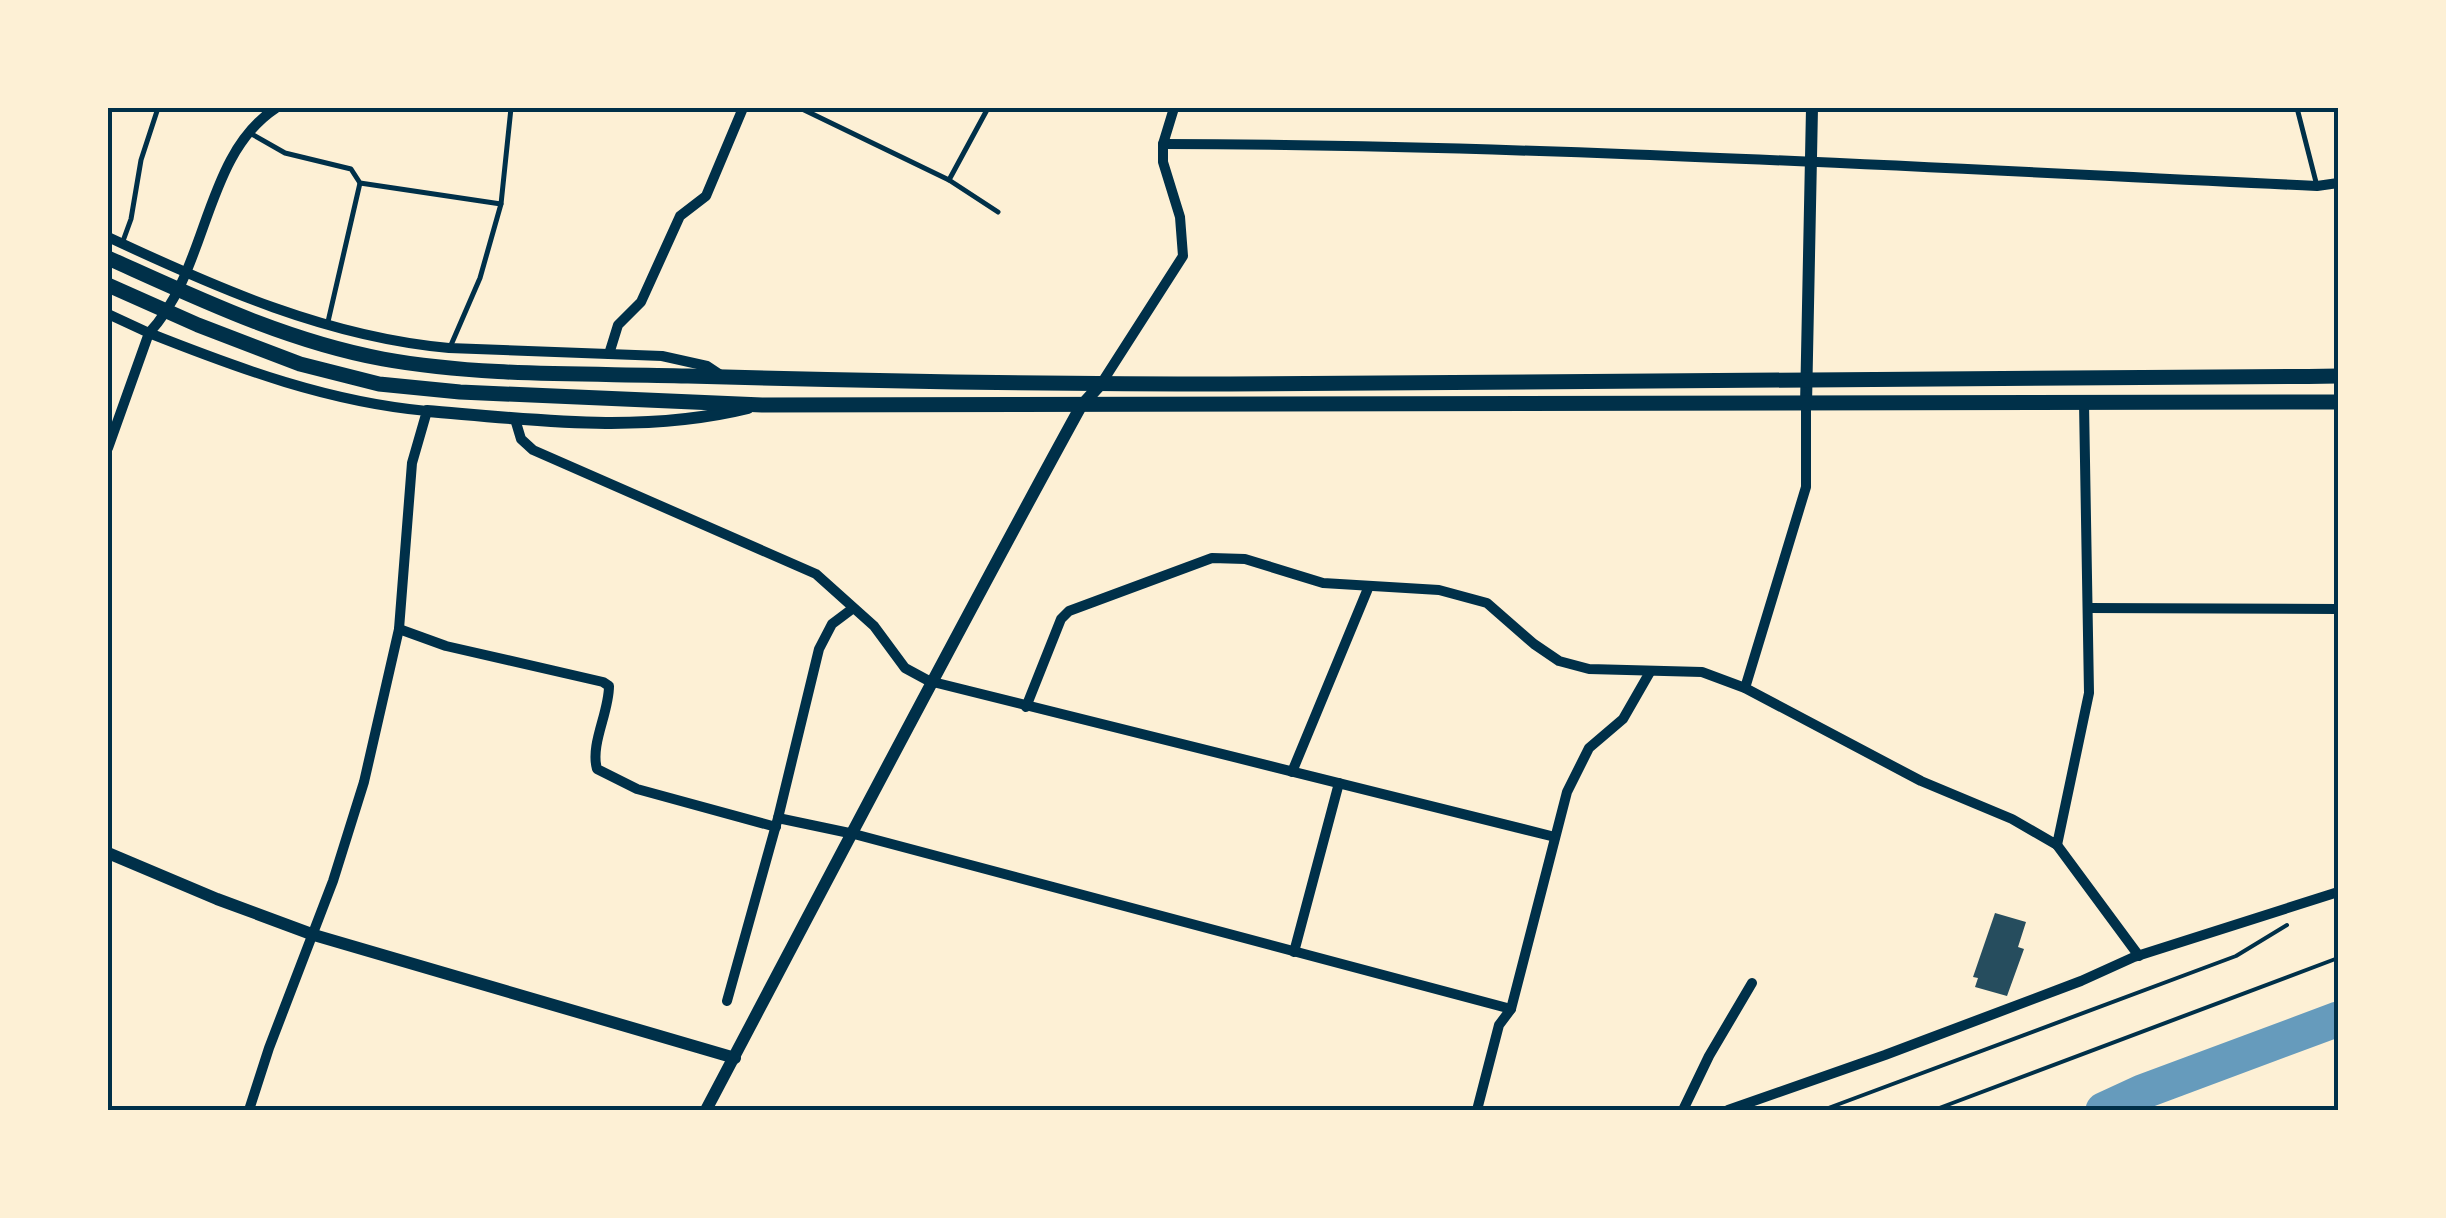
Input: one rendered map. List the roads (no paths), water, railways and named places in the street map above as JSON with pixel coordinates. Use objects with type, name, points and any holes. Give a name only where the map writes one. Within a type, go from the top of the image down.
[{"type":"main road","points":[[108,258],[208,303],[307,340],[385,359],[465,368],[1101,384],[1806,384],[2338,376]]},
{"type":"main road","points":[[108,285],[198,326],[300,364],[379,384],[460,392],[762,404],[1081,406],[2338,402]]},
{"type":"street","points":[[108,448],[150,333],[188,274],[215,198],[247,131],[276,108]]},
{"type":"street","points":[[615,354],[618,325],[640,302],[680,216],[706,196],[743,108]]},
{"type":"street","points":[[706,1110],[854,834],[929,681],[1081,406],[1101,384],[1183,256],[1180,218],[1162,162],[1174,108]]},
{"type":"street","points":[[1745,688],[1806,487],[1812,108]]},
{"type":"street","points":[[1163,144],[1276,144],[1810,162],[2317,186],[2338,183]]},
{"type":"street","points":[[108,237],[274,309],[327,326],[414,345],[686,359],[707,366],[722,377]]},
{"type":"street","points":[[108,314],[296,387],[427,411],[659,423],[710,417],[762,404]]},
{"type":"street","points":[[2057,845],[2089,693],[2084,403]]},
{"type":"street","points":[[249,1110],[314,934],[364,782],[399,629],[412,463],[427,411]]},
{"type":"street","points":[[516,418],[521,438],[533,450],[816,574],[874,626],[905,668],[929,681],[1555,838]]},
{"type":"street","points":[[1026,707],[1064,615],[1212,558],[1245,559],[1322,582],[1439,590],[1487,603],[1558,660],[1589,669],[1702,672],[1745,688],[1920,781],[2012,819],[2057,845],[2139,956]]},
{"type":"street","points":[[1292,772],[1369,586]]},
{"type":"street","points":[[2088,608],[2338,609]]},
{"type":"street","points":[[727,1001],[824,636],[832,624],[852,609]]},
{"type":"street","points":[[399,629],[446,646],[609,686],[609,704],[594,758],[596,769],[637,790],[777,822],[854,834],[1511,1010]]},
{"type":"street","points":[[1477,1110],[1498,1025],[1511,1010],[1567,792],[1589,748],[1622,719],[1650,672]]},
{"type":"street","points":[[1294,952],[1339,784]]},
{"type":"street","points":[[108,853],[216,899],[314,934],[735,1058]]},
{"type":"street","points":[[1728,1110],[1885,1055],[2139,956],[2338,892]]},
{"type":"street","points":[[1682,1110],[1752,983]]},
{"type":"lane","points":[[122,244],[131,219],[141,160],[158,108]]},
{"type":"lane","points":[[449,348],[480,278],[501,204],[510,108]]},
{"type":"lane","points":[[800,108],[949,180],[998,212]]},
{"type":"lane","points":[[949,180],[988,108]]},
{"type":"lane","points":[[2296,108],[2317,186]]},
{"type":"lane","points":[[247,131],[285,153],[351,169],[360,183],[327,326]]},
{"type":"lane","points":[[360,183],[501,204]]},
{"type":"waterway","points":[[2103,1110],[2338,1019]]}]
